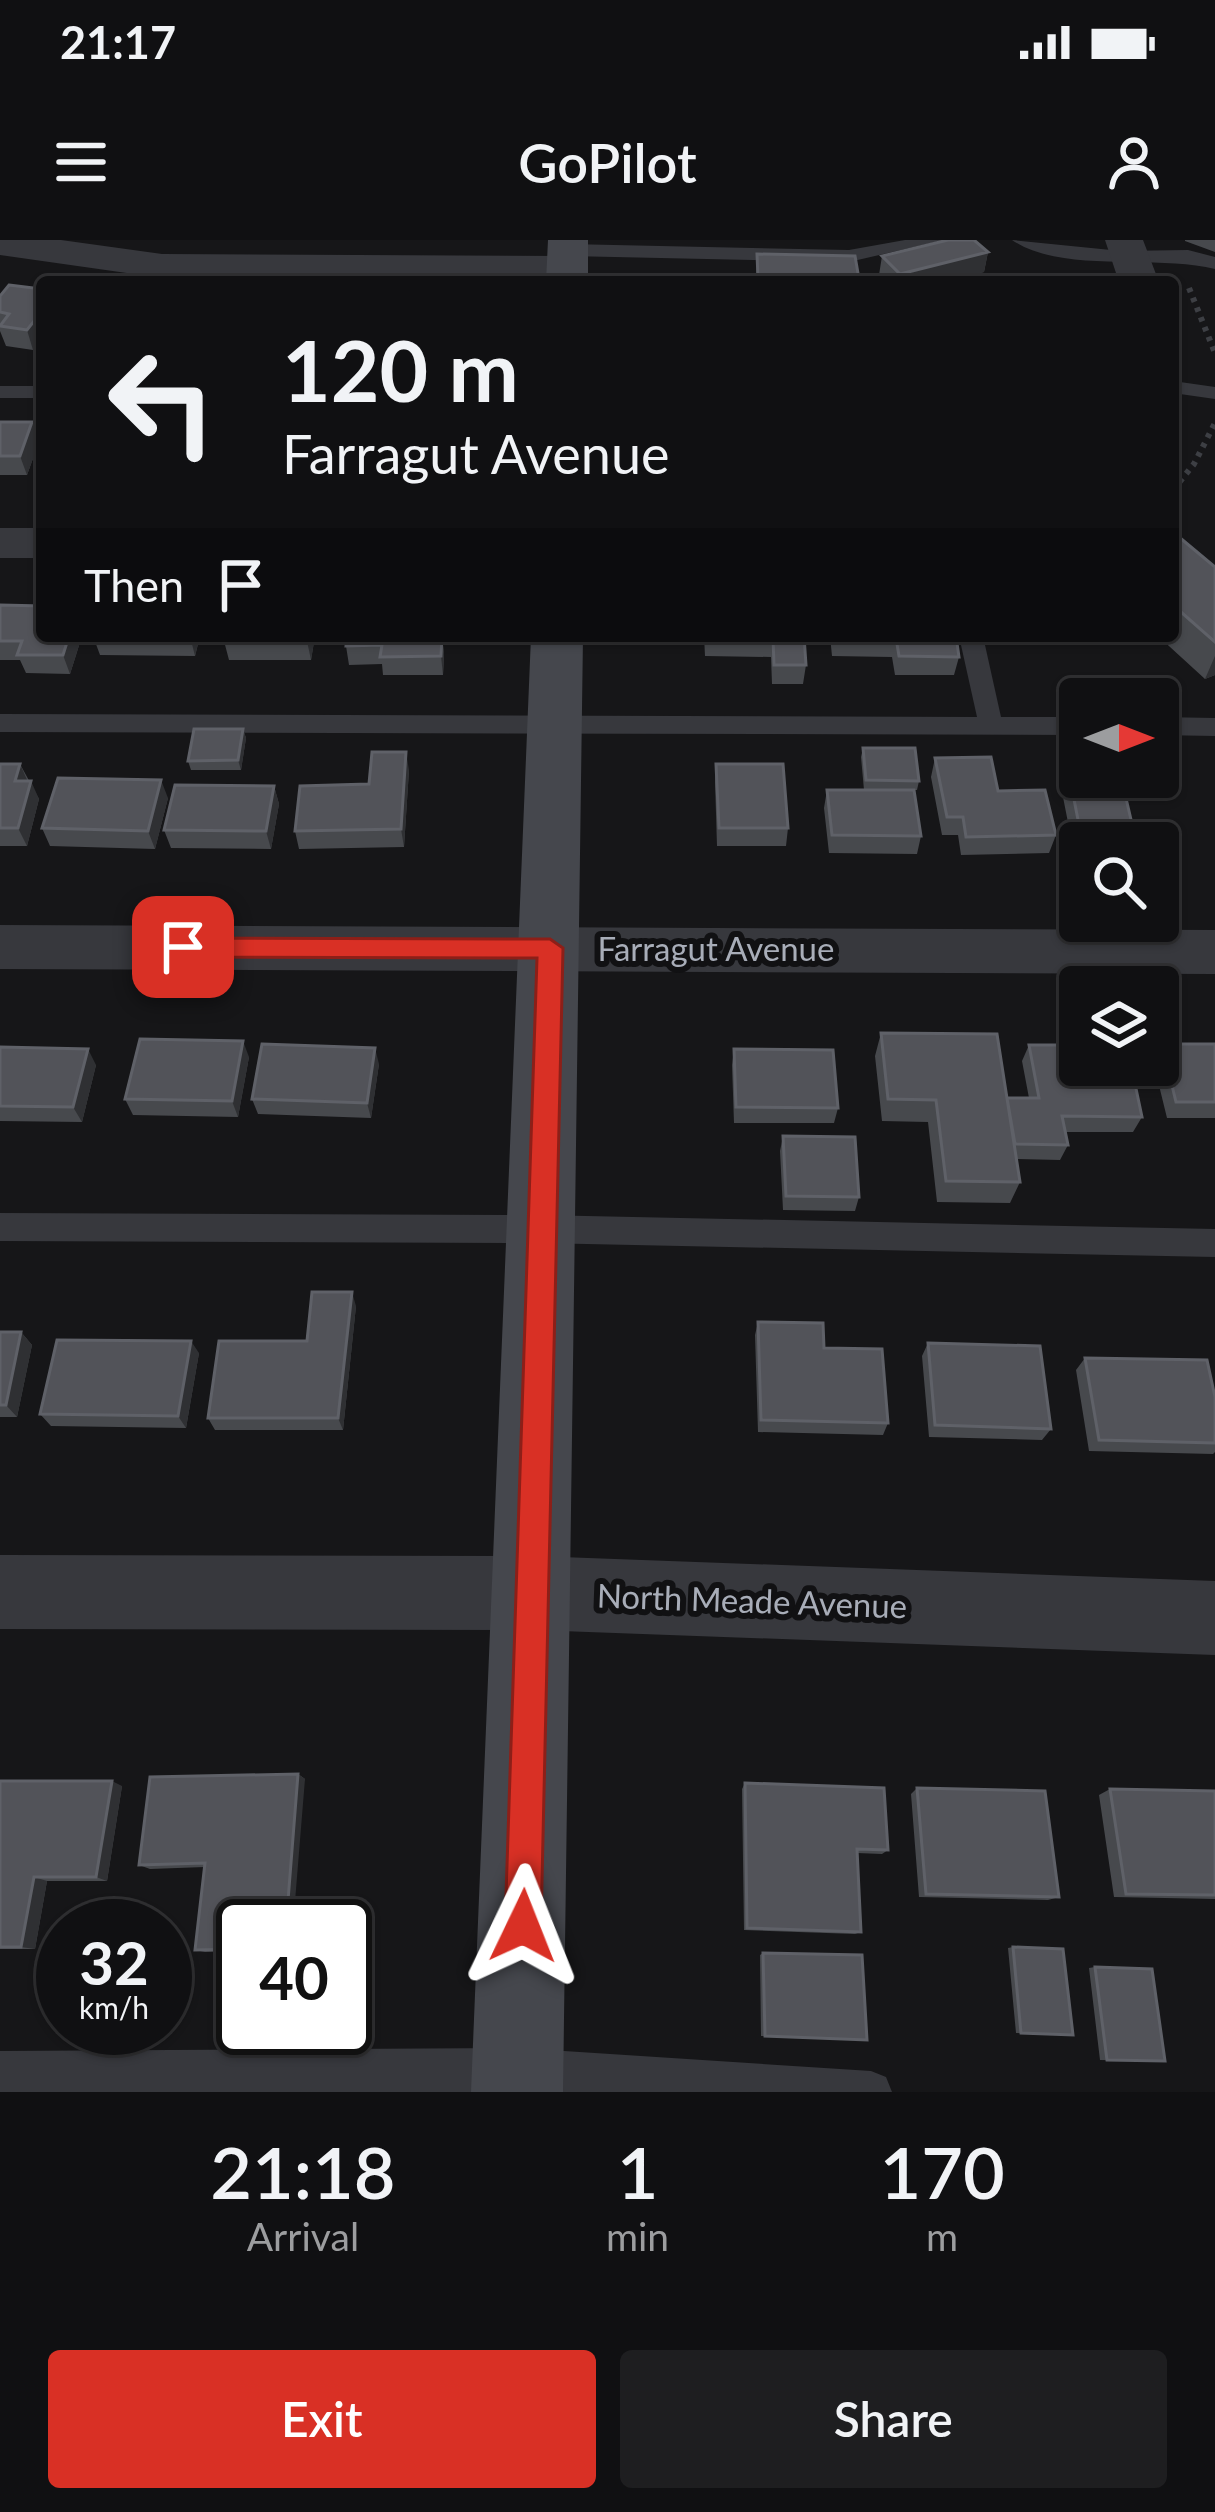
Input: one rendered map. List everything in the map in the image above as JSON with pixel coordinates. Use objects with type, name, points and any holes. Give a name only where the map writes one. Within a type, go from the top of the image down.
[{"type":"street","points":[[0,243],[162,266],[568,260]]},
{"type":"street","points":[[0,543],[36,543]]},
{"type":"street","points":[[518,2080],[557,642]]},
{"type":"street","name":"Farragut Avenue","points":[[0,947],[1215,952]]},
{"type":"street","name":"North Meade Avenue","points":[[0,1592],[534,1594],[1215,1618]]},
{"type":"lane","points":[[568,260],[783,247],[850,256],[935,240]]},
{"type":"lane","points":[[1021,240],[1080,254],[1176,255],[1215,263]]},
{"type":"lane","points":[[1179,389],[1215,393]]},
{"type":"lane","points":[[0,392],[36,392]]},
{"type":"lane","points":[[972,642],[991,725]]},
{"type":"lane","points":[[0,723],[1059,726]]},
{"type":"lane","points":[[1179,727],[1215,727]]},
{"type":"lane","points":[[0,1227],[539,1229],[1215,1243]]},
{"type":"lane","points":[[0,2072],[518,2080],[872,2092]]},
{"type":"path","points":[[1176,255],[1215,353]]},
{"type":"path","points":[[1179,483],[1195,464],[1215,423]]},
{"type":"building","points":[[948,240],[974,240],[988,252],[900,274],[882,256]]},
{"type":"building","points":[[757,254],[855,256],[858,276],[758,276]]},
{"type":"building","points":[[9,285],[36,288],[36,321],[27,330],[0,326],[9,314],[0,312],[0,296]]},
{"type":"building","points":[[0,422],[32,422],[20,456],[0,456]]},
{"type":"building","points":[[1179,537],[1215,567],[1215,642],[1179,610]]},
{"type":"building","points":[[0,605],[36,606],[36,642],[67,642],[63,655],[17,655],[22,641],[0,641]]},
{"type":"building","points":[[346,642],[442,642],[441,656],[380,657],[382,645],[346,646]]},
{"type":"building","points":[[773,642],[804,642],[806,665],[774,665]]},
{"type":"building","points":[[897,642],[957,642],[959,657],[899,656]]},
{"type":"building","points":[[194,729],[243,729],[238,760],[188,761]]},
{"type":"building","points":[[863,748],[915,748],[919,781],[866,780]]},
{"type":"building","points":[[372,752],[406,752],[401,829],[295,831],[300,786],[369,784]]},
{"type":"building","points":[[991,757],[998,791],[1045,790],[1056,835],[966,837],[963,817],[947,817],[935,758]]},
{"type":"building","points":[[0,764],[20,764],[15,781],[31,781],[18,828],[0,828]]},
{"type":"building","points":[[716,764],[783,764],[788,828],[719,828]]},
{"type":"building","points":[[58,778],[161,780],[148,831],[42,828]]},
{"type":"building","points":[[175,785],[274,786],[266,831],[164,830]]},
{"type":"building","points":[[827,790],[914,790],[921,836],[832,835]]},
{"type":"building","points":[[1074,798],[1126,798],[1132,822],[1078,822]]},
{"type":"building","points":[[881,1033],[997,1034],[1020,1182],[946,1181],[936,1100],[888,1099]]},
{"type":"building","points":[[140,1039],[243,1041],[232,1101],[125,1099]]},
{"type":"building","points":[[262,1044],[375,1048],[367,1103],[252,1099]]},
{"type":"building","points":[[1179,1044],[1215,1044],[1215,1102],[1176,1102],[1172,1086],[1179,1086]]},
{"type":"building","points":[[1029,1045],[1059,1045],[1059,1086],[1135,1086],[1142,1117],[1062,1116],[1068,1145],[1015,1144],[1007,1098],[1039,1098]]},
{"type":"building","points":[[0,1047],[88,1049],[73,1107],[0,1106]]},
{"type":"building","points":[[734,1049],[833,1050],[838,1108],[736,1107]]},
{"type":"building","points":[[783,1136],[855,1137],[859,1197],[786,1196]]},
{"type":"building","points":[[312,1292],[352,1292],[338,1418],[208,1418],[219,1341],[307,1341]]},
{"type":"building","points":[[758,1322],[823,1323],[824,1348],[882,1349],[888,1423],[761,1420]]},
{"type":"building","points":[[0,1332],[21,1332],[6,1405],[0,1405]]},
{"type":"building","points":[[57,1340],[191,1341],[178,1416],[40,1414]]},
{"type":"building","points":[[928,1343],[1040,1346],[1051,1429],[935,1425]]},
{"type":"building","points":[[1085,1358],[1207,1360],[1215,1397],[1215,1443],[1099,1440]]},
{"type":"building","points":[[298,1774],[288,1899],[216,1899],[216,1950],[195,1950],[205,1863],[139,1865],[150,1777]]},
{"type":"building","points":[[0,1781],[112,1781],[96,1877],[34,1877],[21,1947],[0,1947]]},
{"type":"building","points":[[745,1783],[884,1788],[888,1850],[857,1849],[861,1932],[747,1928]]},
{"type":"building","points":[[917,1788],[1045,1791],[1059,1897],[926,1894]]},
{"type":"building","points":[[1110,1789],[1215,1791],[1215,1895],[1126,1894]]},
{"type":"building","points":[[1013,1947],[1063,1949],[1073,2035],[1021,2033]]},
{"type":"building","points":[[763,1953],[862,1955],[867,2040],[765,2036]]},
{"type":"building","points":[[1095,1967],[1152,1969],[1165,2061],[1107,2060]]},
{"type":"route","points":[[183,947],[550,948],[523,1926]]}]
